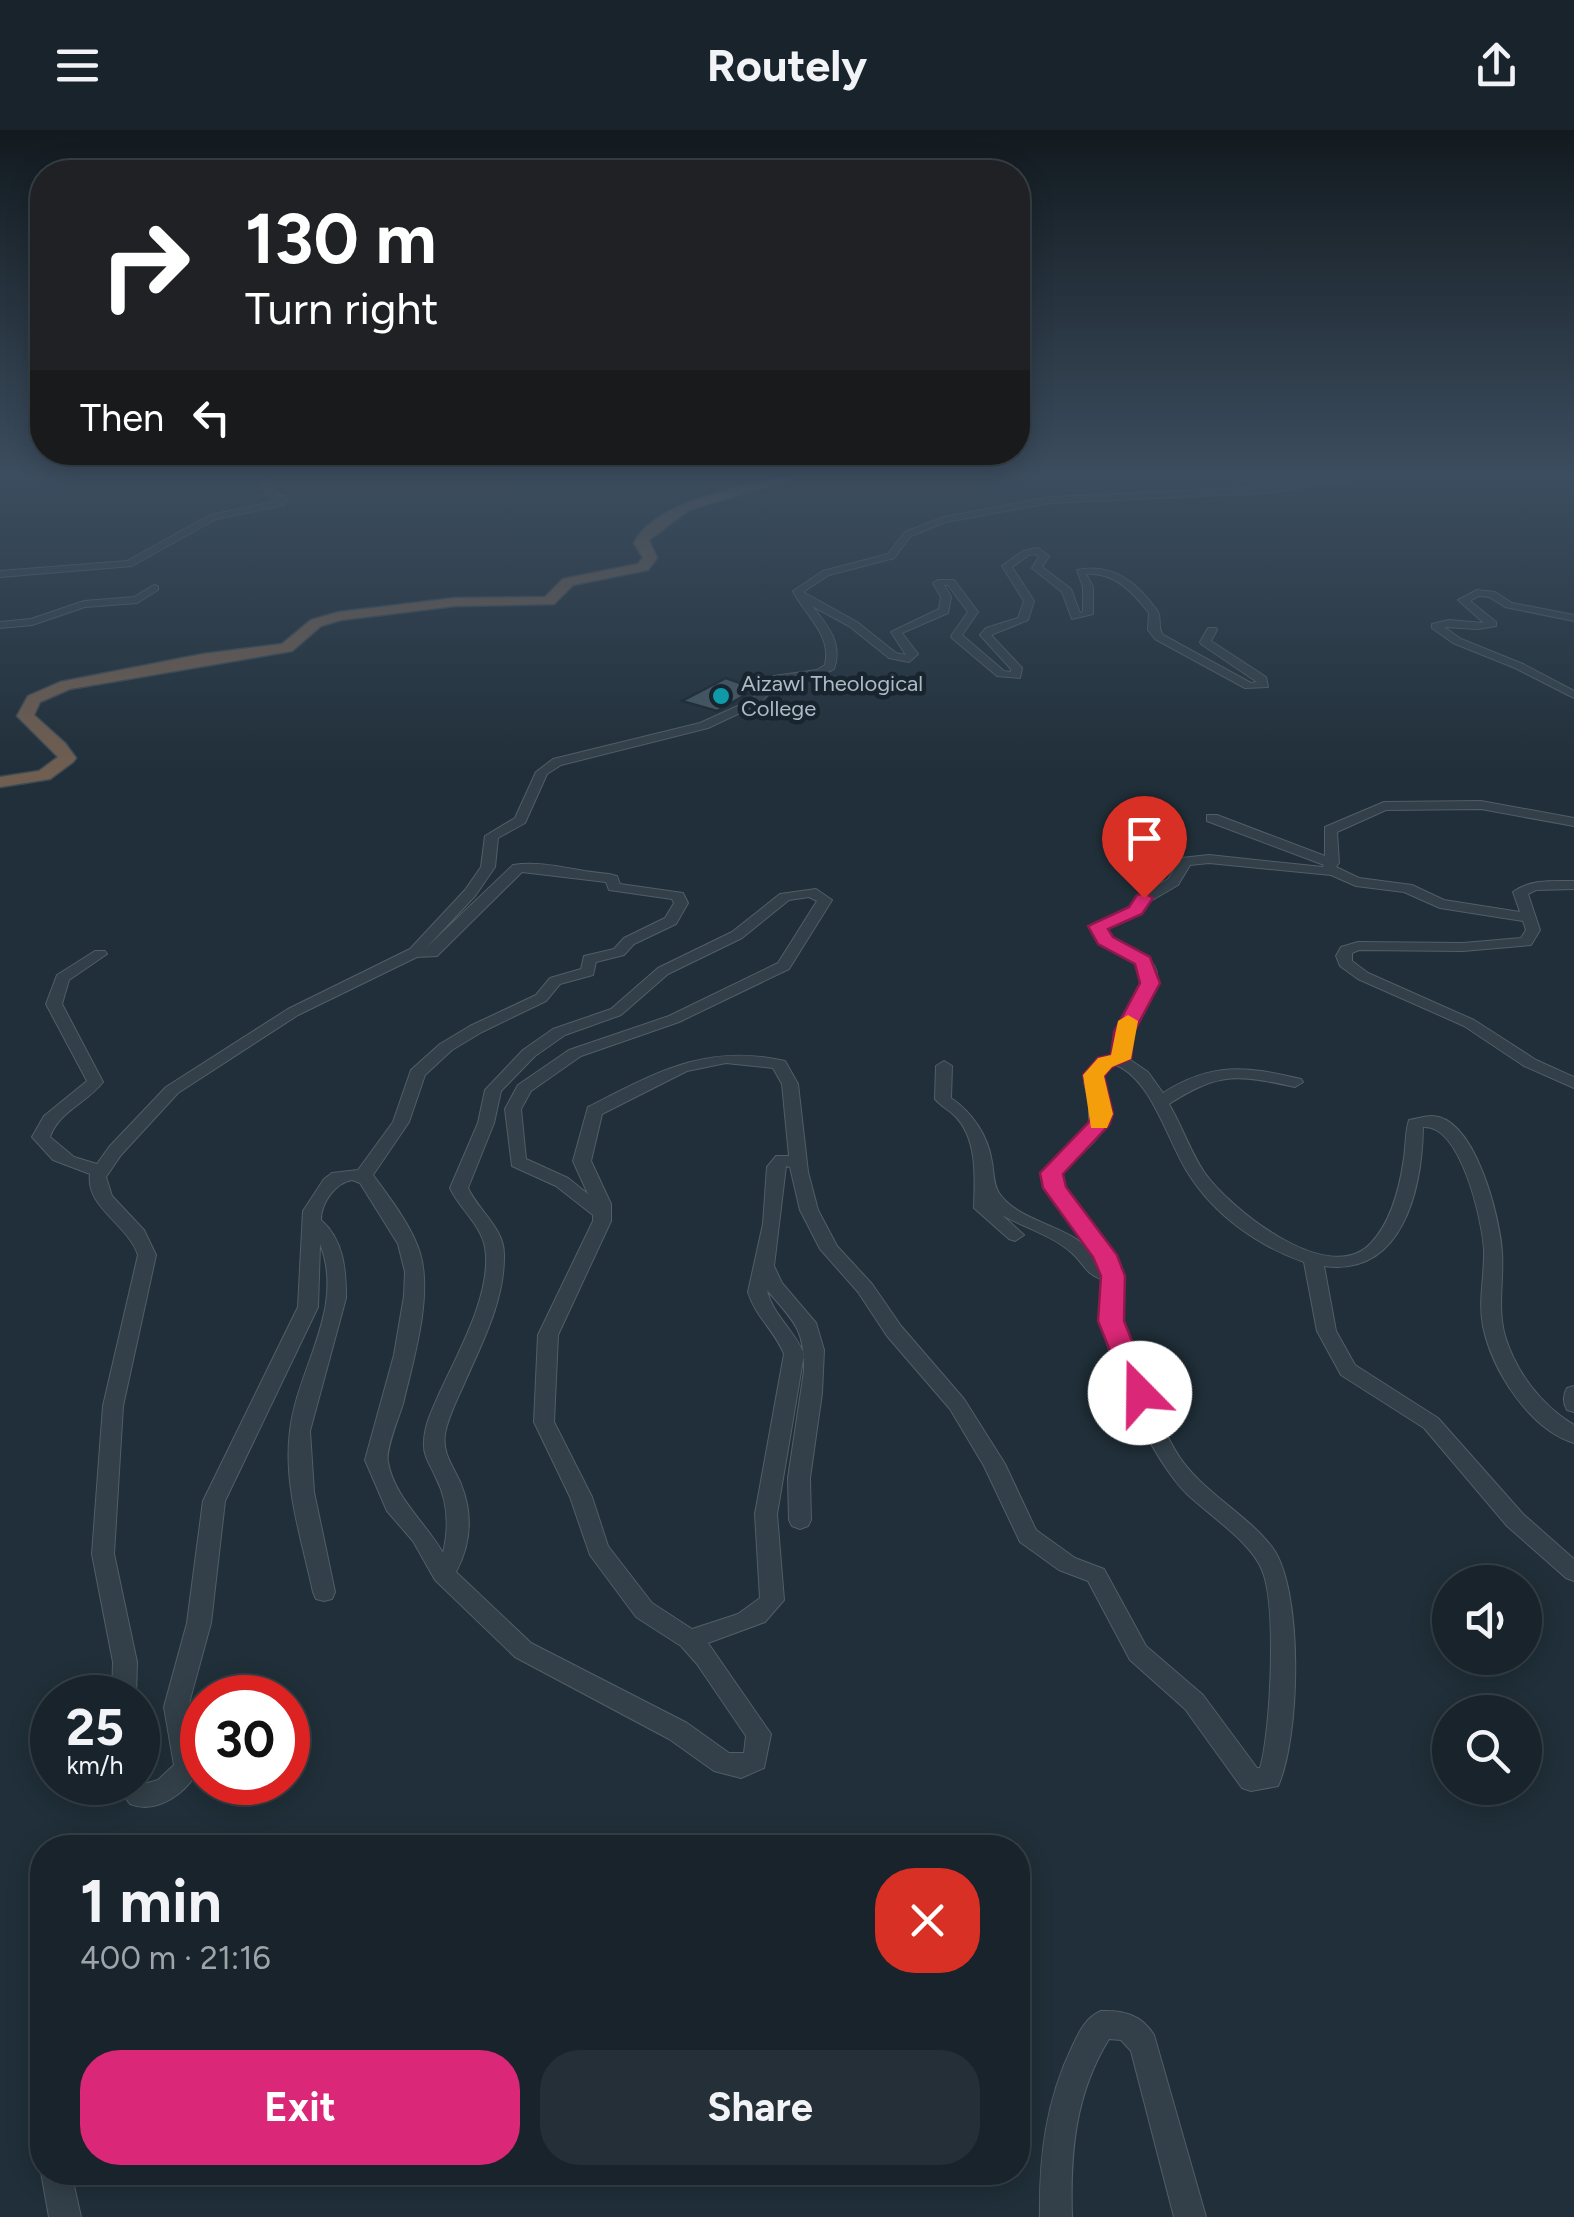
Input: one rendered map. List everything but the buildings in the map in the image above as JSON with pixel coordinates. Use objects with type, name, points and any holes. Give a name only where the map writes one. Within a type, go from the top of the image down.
[{"type":"highway","points":[[0,782],[44,775],[67,758],[63,748],[25,716],[34,699],[45,692],[100,677],[287,648],[316,622],[339,616],[455,602],[550,601],[568,582],[598,576]]},
{"type":"street","points":[[125,1675],[126,1662],[103,1554],[113,1406],[147,1254],[141,1238],[101,1194],[98,1177],[102,1170],[115,1150],[172,1090],[293,1012],[415,952],[470,893],[491,860],[492,836],[520,820],[531,803],[532,788],[547,768],[566,757],[666,738],[704,726],[755,702],[778,678],[820,673],[830,667],[834,656],[824,625],[799,596],[800,588],[818,576]]},
{"type":"street","points":[[799,596],[853,624],[892,656],[909,659],[913,654],[896,632],[944,611],[946,597],[938,582],[951,582],[973,612],[956,636],[1001,674],[1016,676],[1017,668],[985,635],[1023,620],[1027,595],[1014,576]]},
{"type":"street","points":[[1047,576],[1067,591],[1076,617],[1088,614],[1088,587],[1082,576]]},
{"type":"street","points":[[1114,576],[1132,584],[1154,612],[1152,630],[1159,637],[1249,686],[1264,685],[1262,679],[1205,642],[1212,630]]},
{"type":"street","points":[[0,626],[32,622],[84,604],[137,600],[154,588]]},
{"type":"street","points":[[1574,618],[1513,606],[1494,594],[1480,593],[1463,600],[1492,624],[1485,627],[1446,622],[1436,626],[1457,641],[1519,666],[1574,696]]},
{"type":"street","points":[[1331,866],[1330,830],[1378,806],[1476,805],[1574,822]]},
{"type":"street","points":[[1212,818],[1331,866],[1356,882],[1407,888],[1440,904],[1529,918]]},
{"type":"street","points":[[1121,1059],[1124,1032],[1148,988],[1148,970],[1143,961],[1105,940],[1098,932],[1099,925],[1136,910],[1144,898],[1173,882],[1183,863],[1191,859],[1331,866]]},
{"type":"street","points":[[364,1176],[401,1122],[417,1073],[446,1047],[500,1016],[528,1006],[561,978],[588,972],[589,959],[619,952],[629,941],[671,921],[680,904],[678,896],[664,892],[614,888],[612,879],[607,877],[590,879],[555,869],[518,868],[432,954],[415,952]]},
{"type":"street","points":[[1574,885],[1534,886],[1520,892],[1532,938],[1518,944],[1358,946],[1343,956],[1344,962],[1363,976],[1469,1022],[1530,1063],[1574,1083]]},
{"type":"street","points":[[443,1574],[456,1557],[458,1529],[452,1489],[436,1458],[436,1432],[490,1294],[496,1256],[489,1232],[463,1201],[458,1188],[486,1123],[493,1090],[545,1040],[616,1012],[664,972],[737,934],[769,906],[801,892],[820,895],[826,900],[820,912],[784,966],[674,1019],[593,1045],[524,1088],[513,1109],[518,1162],[562,1182],[602,1213]]},
{"type":"street","points":[[100,954],[62,978],[54,1004],[95,1082],[54,1114],[42,1137],[47,1147],[80,1168],[102,1170]]},
{"type":"street","points":[[364,1176],[412,1254],[413,1299],[388,1422],[376,1460],[395,1505],[421,1535],[443,1574],[523,1650],[678,1731],[723,1763],[741,1768],[750,1765],[758,1749],[759,1734],[689,1639],[644,1610],[598,1548],[581,1497],[544,1422],[548,1335],[602,1221],[582,1161],[594,1111],[646,1083],[702,1060],[749,1059],[779,1064],[790,1084],[798,1162],[808,1210],[829,1249],[865,1288],[894,1331],[956,1404],[994,1464],[1028,1536],[1067,1564],[1096,1574],[1138,1653],[1194,1702],[1245,1776],[1264,1781],[1274,1773],[1279,1754],[1283,1637],[1280,1588],[1272,1566],[1195,1491],[1170,1460],[1111,1321],[1113,1276],[1091,1232],[1055,1188],[1051,1173],[1094,1133],[1102,1114],[1093,1075],[1105,1062],[1121,1059],[1140,1069],[1197,1173],[1233,1214],[1280,1244],[1313,1258],[1351,1262],[1377,1249],[1406,1193],[1416,1151],[1416,1124],[1424,1120],[1446,1126],[1470,1157],[1494,1250],[1489,1307],[1496,1342],[1531,1401],[1574,1435]]},
{"type":"street","points":[[944,1066],[943,1099],[965,1116],[982,1152],[982,1208],[1015,1235]]},
{"type":"street","points":[[1159,1103],[1197,1077],[1218,1072],[1254,1073],[1295,1082]]},
{"type":"street","points":[[689,1639],[745,1620],[767,1608],[772,1600],[766,1514],[794,1354],[791,1343],[759,1301],[758,1281],[776,1214],[776,1166],[782,1160],[798,1162]]},
{"type":"street","points":[[160,1794],[177,1783],[187,1766],[176,1707],[200,1623],[214,1502],[308,1307],[312,1211],[330,1182],[347,1175],[364,1176]]},
{"type":"street","points":[[984,1180],[1001,1205],[1074,1244],[1087,1254],[1095,1270],[1113,1276]]},
{"type":"street","points":[[310,1222],[322,1230],[330,1245],[340,1290],[330,1340],[308,1393],[300,1430],[300,1467],[324,1592]]},
{"type":"street","points":[[1313,1258],[1317,1294],[1330,1344],[1338,1358],[1348,1370],[1431,1422],[1515,1520],[1574,1572]]},
{"type":"street","points":[[764,1262],[769,1276],[804,1316],[813,1334],[812,1397],[797,1496],[800,1520]]},
{"type":"street","points":[[1574,1393],[1574,1405]]},
{"type":"street","points":[[1056,2217],[1054,2174],[1061,2108],[1080,2056],[1101,2026],[1120,2024],[1137,2032],[1144,2045],[1190,2217]]},
{"type":"street","points":[[59,2185],[65,2217]]},
{"type":"slow traffic","points":[[1099,1124],[1102,1114],[1093,1075],[1105,1062],[1121,1059],[1128,1021]]},
{"type":"place","name":"Aizawl Theological College","points":[[721,696]]},
{"type":"route","points":[[1140,1393],[1111,1321],[1113,1276],[1091,1232],[1055,1188],[1051,1173],[1094,1133],[1102,1114],[1093,1075],[1105,1062],[1121,1059],[1129,1018],[1150,983],[1143,961],[1105,940],[1098,926],[1136,910],[1144,898]]}]
